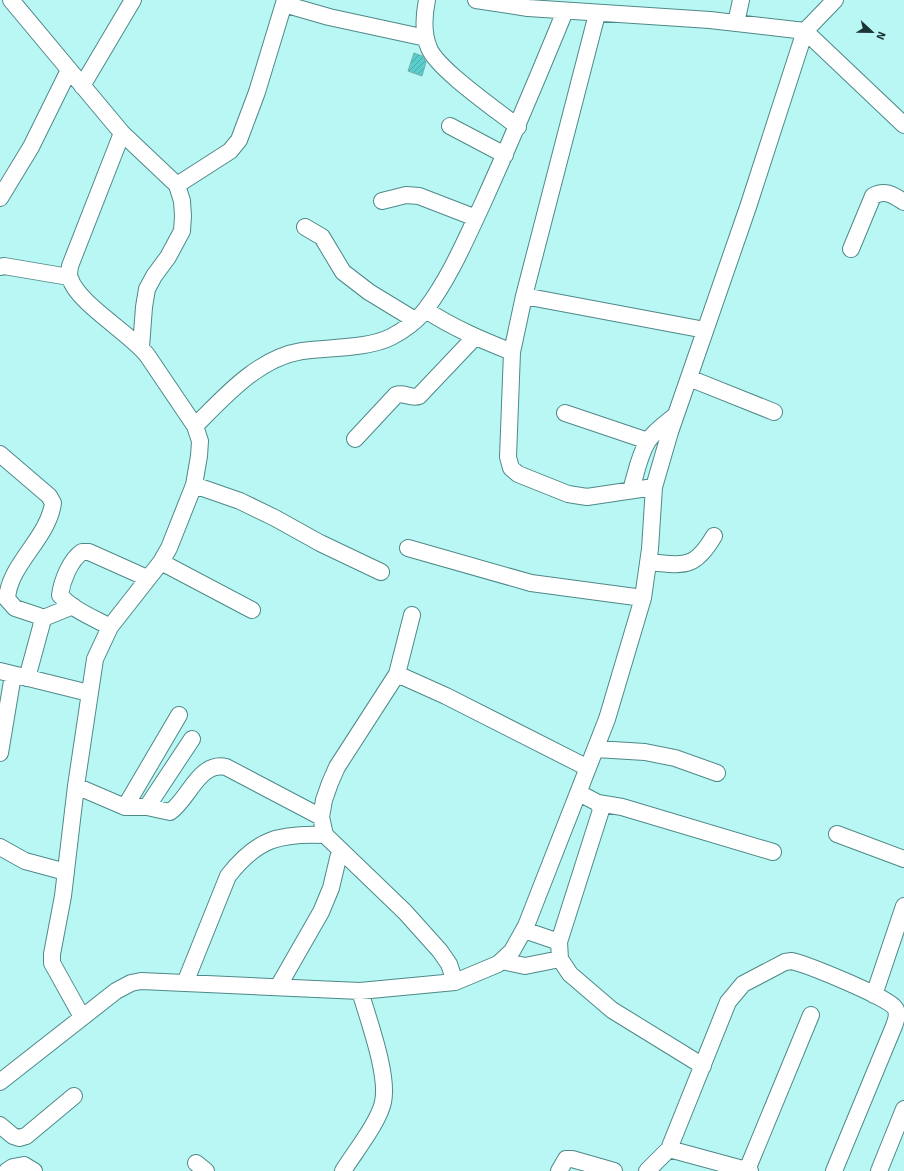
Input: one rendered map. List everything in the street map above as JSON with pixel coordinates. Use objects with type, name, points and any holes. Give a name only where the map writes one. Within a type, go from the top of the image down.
[{"type":"street","points":[[11,0],[122,133],[177,185],[182,201],[182,231],[168,257],[154,276],[147,289],[141,347]]},
{"type":"street","points":[[82,86],[133,0]]},
{"type":"street","points":[[427,0],[425,8],[426,38],[429,50],[446,71],[518,127]]},
{"type":"street","points":[[476,0],[529,4],[565,11],[710,20],[805,31],[904,125]]},
{"type":"street","points":[[736,23],[741,0]]},
{"type":"street","points":[[0,1082],[116,990],[131,983],[141,981],[360,991],[455,982],[498,964],[512,951],[524,930],[607,719],[643,598],[648,562],[654,487],[676,416],[748,207],[805,31],[835,0]]},
{"type":"street","points":[[177,185],[230,151],[240,140],[257,92],[285,2],[329,17],[426,38]]},
{"type":"street","points":[[195,426],[239,384],[269,362],[300,351],[369,343],[391,337],[420,315],[451,270],[476,218],[518,127],[565,11]]},
{"type":"street","points":[[597,14],[524,296],[512,352],[508,457],[511,468],[518,474],[568,494],[587,497],[654,487]]},
{"type":"street","points":[[0,198],[31,147],[69,70]]},
{"type":"street","points":[[450,126],[505,155]]},
{"type":"street","points":[[82,1017],[52,964],[52,954],[66,872],[76,786],[94,659],[110,627],[161,562],[178,528],[194,485],[200,441],[195,426],[141,347],[92,305],[74,287],[69,277],[70,266],[122,133]]},
{"type":"street","points":[[851,249],[873,196],[880,192],[891,194],[904,202]]},
{"type":"street","points":[[382,201],[406,196],[419,196],[476,218]]},
{"type":"street","points":[[305,227],[322,237],[343,272],[369,292],[420,315],[444,322],[475,337],[512,352]]},
{"type":"street","points":[[0,267],[4,266],[69,277]]},
{"type":"street","points":[[524,296],[706,330]]},
{"type":"street","points":[[355,439],[396,395],[400,393],[415,398],[419,396],[475,337]]},
{"type":"street","points":[[689,378],[774,412]]},
{"type":"street","points":[[565,413],[648,441]]},
{"type":"street","points":[[631,490],[642,453],[648,441],[656,432],[676,416]]},
{"type":"street","points":[[0,454],[50,496],[53,503],[46,524],[14,577],[8,590],[8,599],[15,608],[39,616],[42,623],[40,634],[13,675],[0,753]]},
{"type":"street","points":[[194,485],[240,501],[268,514],[320,543],[381,572]]},
{"type":"street","points":[[648,562],[682,565],[696,560],[705,551],[714,536]]},
{"type":"street","points":[[408,548],[531,583],[643,598]]},
{"type":"street","points":[[110,627],[73,606],[64,600],[60,595],[61,587],[74,560],[82,552],[89,552],[148,578]]},
{"type":"street","points":[[161,562],[252,610]]},
{"type":"street","points":[[40,619],[73,606]]},
{"type":"street","points":[[412,615],[397,674],[337,767],[324,800],[321,817],[325,834],[405,912],[440,951],[449,964],[455,982]]},
{"type":"street","points":[[397,674],[446,696],[588,768]]},
{"type":"street","points":[[13,675],[89,693]]},
{"type":"street","points":[[125,807],[179,715]]},
{"type":"street","points":[[147,807],[192,739]]},
{"type":"street","points":[[596,749],[645,752],[675,758],[717,773]]},
{"type":"street","points":[[76,786],[125,807],[147,807],[170,812],[176,807],[200,777],[211,767],[218,765],[226,767],[321,817]]},
{"type":"street","points":[[579,793],[598,803],[628,809],[773,852]]},
{"type":"street","points":[[598,803],[601,810],[599,821],[559,942],[560,959],[570,974],[612,1010],[703,1066]]},
{"type":"street","points":[[185,983],[228,876],[239,862],[269,841],[297,834],[325,834]]},
{"type":"street","points":[[837,834],[904,859]]},
{"type":"street","points":[[0,847],[25,861],[66,872]]},
{"type":"street","points":[[278,987],[321,912],[331,888],[340,850]]},
{"type":"street","points":[[874,995],[904,906]]},
{"type":"street","points":[[524,930],[559,942]]},
{"type":"street","points":[[502,961],[525,966],[560,959]]},
{"type":"street","points":[[647,1171],[669,1149],[728,1002],[743,984],[784,962],[800,963],[891,1003],[896,1010],[899,1028],[834,1171]]},
{"type":"street","points":[[343,1171],[378,1114],[383,1102],[384,1085],[360,991]]},
{"type":"street","points":[[669,1149],[749,1170],[811,1015]]},
{"type":"street","points":[[0,1125],[13,1136],[19,1138],[26,1136],[74,1096]]},
{"type":"street","points":[[879,1171],[904,1108]]},
{"type":"street","points":[[559,1171],[566,1159],[572,1159],[614,1171]]},
{"type":"street","points":[[7,1171],[13,1167],[24,1165],[34,1171]]},
{"type":"building","points":[[414,53],[422,56],[426,62],[422,76],[408,71]]}]
